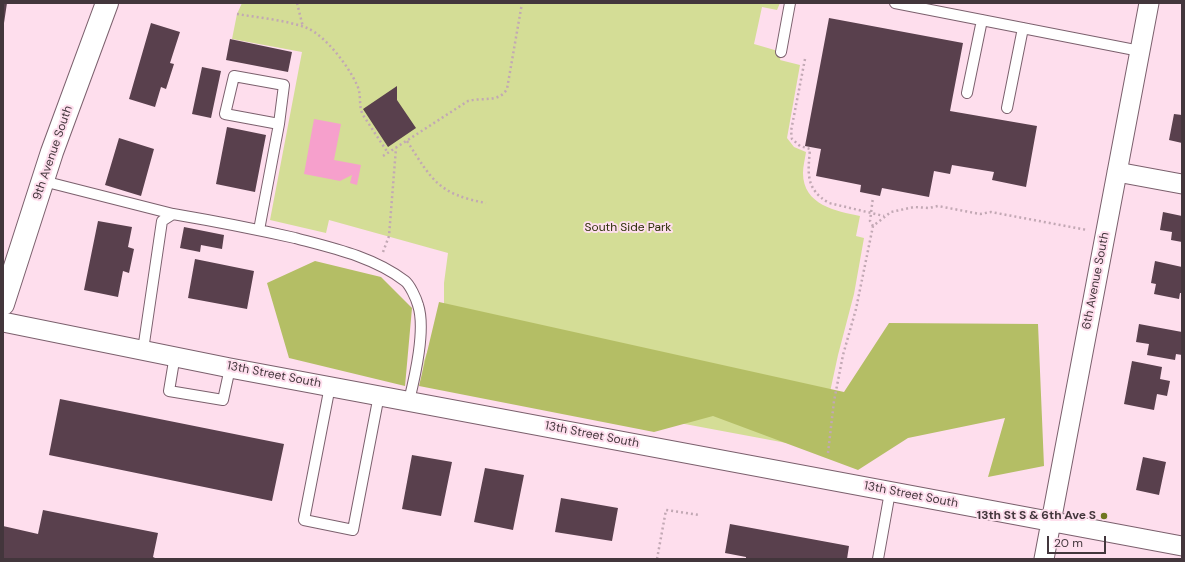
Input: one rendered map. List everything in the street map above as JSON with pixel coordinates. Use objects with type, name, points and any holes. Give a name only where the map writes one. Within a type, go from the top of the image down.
[{"type":"street","name":"9th Avenue South","points":[[3,304],[43,181],[107,3]]},
{"type":"street","name":"6th Avenue South","points":[[1044,559],[1149,3]]},
{"type":"street","points":[[1117,172],[1182,184]]},
{"type":"street","name":"13th Street South","points":[[3,322],[230,368],[1182,546]]},
{"type":"lane","points":[[781,52],[790,3]]},
{"type":"lane","points":[[895,3],[1140,51]]},
{"type":"lane","points":[[967,93],[982,20]]},
{"type":"lane","points":[[1007,108],[1023,28]]},
{"type":"lane","points":[[259,230],[279,124],[284,85],[234,76],[225,114],[279,124]]},
{"type":"lane","points":[[43,181],[173,214],[259,230],[345,250],[406,282],[418,305],[421,333],[415,376],[409,401]]},
{"type":"lane","points":[[143,350],[162,221],[173,214]]},
{"type":"lane","points":[[175,356],[169,391],[223,400],[230,368]]},
{"type":"lane","points":[[330,386],[304,520],[353,530],[380,395]]},
{"type":"lane","points":[[878,559],[890,492]]},
{"type":"path","points":[[297,3],[303,27]]},
{"type":"path","points":[[383,156],[468,101],[479,98],[496,98],[504,95],[507,89],[522,3]]},
{"type":"path","points":[[237,14],[303,27],[309,29],[326,42],[349,71],[359,90],[360,110],[388,153]]},
{"type":"path","points":[[805,59],[791,131],[792,139],[800,146],[810,149],[808,171],[811,185],[823,199],[830,203],[885,216]]},
{"type":"path","points":[[407,141],[428,174],[437,184],[461,197],[486,203]]},
{"type":"path","points":[[378,266],[389,236],[396,148]]},
{"type":"path","points":[[873,197],[870,221],[873,226]]},
{"type":"path","points":[[828,453],[834,401],[841,363],[856,309],[873,226],[885,216],[900,209],[914,207],[929,208],[938,206],[980,214],[991,212],[1105,234]]},
{"type":"path","points":[[657,559],[666,510],[699,515]]},
{"type":"green space","name":"South Side Park","points":[[242,3],[780,3],[777,10],[762,7],[754,44],[778,51],[781,56],[780,60],[800,65],[787,138],[794,147],[806,152],[803,173],[804,184],[809,193],[822,205],[841,212],[860,216],[856,236],[864,238],[854,294],[830,392],[824,450],[422,375],[424,361],[444,305],[444,283],[448,253],[329,220],[326,233],[270,220],[302,52],[232,39],[237,14]]},
{"type":"green space","points":[[315,261],[381,277],[412,308],[405,386],[289,358],[267,283]]},
{"type":"green space","points":[[439,302],[844,392],[889,323],[1038,324],[1044,466],[988,477],[1005,418],[908,438],[858,470],[713,416],[654,432],[419,386]]},
{"type":"shaded area","points":[[314,119],[341,124],[334,160],[361,165],[357,185],[350,183],[352,175],[340,181],[304,174]]},
{"type":"building","points":[[3,3],[7,3],[4,23],[3,23]]},
{"type":"building","points":[[829,18],[963,43],[950,111],[1037,126],[1026,187],[992,180],[994,172],[952,165],[950,174],[934,171],[929,197],[882,188],[880,196],[860,192],[861,185],[816,176],[821,149],[805,146]]},
{"type":"building","points":[[151,23],[180,32],[170,63],[174,64],[166,89],[161,87],[155,107],[129,99]]},
{"type":"building","points":[[230,39],[292,52],[288,72],[226,60]]},
{"type":"building","points":[[202,67],[221,71],[211,118],[192,114]]},
{"type":"building","points":[[397,86],[397,100],[416,128],[388,147],[363,109]]},
{"type":"building","points":[[1174,114],[1182,115],[1182,143],[1169,140]]},
{"type":"building","points":[[227,127],[266,135],[255,192],[216,184]]},
{"type":"building","points":[[119,138],[154,149],[141,196],[105,185]]},
{"type":"building","points":[[1163,212],[1182,216],[1182,242],[1171,240],[1172,232],[1160,230]]},
{"type":"building","points":[[98,221],[132,227],[128,247],[134,249],[129,273],[123,271],[118,297],[84,290]]},
{"type":"building","points":[[184,227],[224,235],[222,249],[201,245],[200,252],[180,248]]},
{"type":"building","points":[[195,259],[254,271],[247,309],[188,298]]},
{"type":"building","points":[[1155,261],[1182,267],[1182,293],[1180,293],[1179,299],[1154,294],[1156,284],[1151,283]]},
{"type":"building","points":[[1139,324],[1182,332],[1182,355],[1176,354],[1175,360],[1147,355],[1149,344],[1136,342]]},
{"type":"building","points":[[1132,361],[1162,367],[1160,379],[1170,381],[1167,396],[1157,394],[1154,410],[1124,404]]},
{"type":"building","points":[[60,399],[284,444],[272,501],[49,455]]},
{"type":"building","points":[[412,455],[452,462],[441,516],[402,509]]},
{"type":"building","points":[[1143,457],[1166,462],[1159,495],[1136,490]]},
{"type":"building","points":[[485,468],[524,475],[513,530],[474,522]]},
{"type":"building","points":[[561,498],[618,508],[612,541],[555,532]]},
{"type":"building","points":[[43,510],[158,533],[153,557],[157,559],[3,559],[3,526],[38,534]]},
{"type":"building","points":[[730,524],[849,546],[847,559],[746,559],[746,557],[725,553]]},
{"type":"place","name":"13th St S & 6th Ave S","points":[[1104,516]]}]
